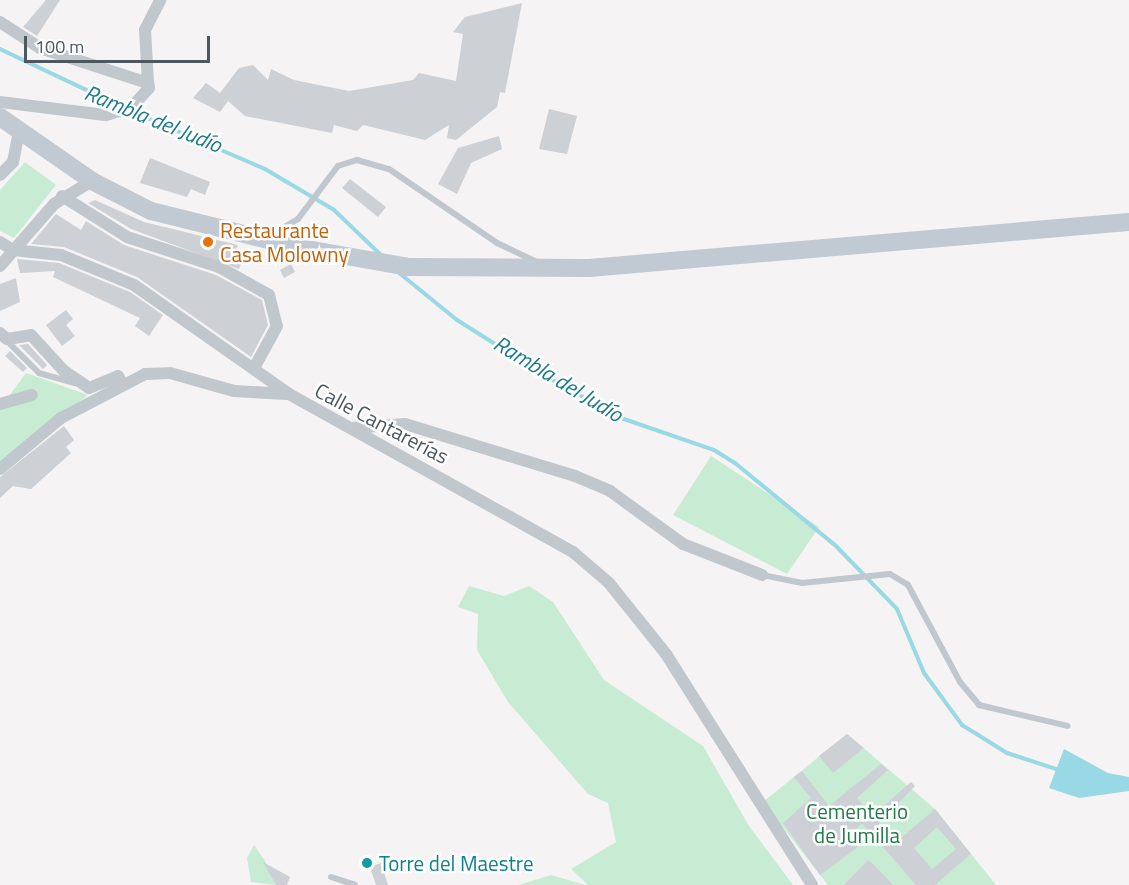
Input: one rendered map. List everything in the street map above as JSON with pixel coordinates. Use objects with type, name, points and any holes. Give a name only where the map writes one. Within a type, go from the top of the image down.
[{"type":"main road","points":[[0,117],[92,181],[151,211],[301,248],[452,270],[562,269],[1129,222]]},
{"type":"street","points":[[0,102],[84,115],[115,113],[144,99],[148,83],[145,30],[160,0]]},
{"type":"street","points":[[0,22],[40,48],[148,83]]},
{"type":"street","points":[[0,175],[13,162],[19,131]]},
{"type":"street","points":[[0,266],[62,196],[92,181]]},
{"type":"street","points":[[62,196],[127,237],[225,270],[269,295],[277,326],[254,368]]},
{"type":"street","points":[[0,243],[13,250]]},
{"type":"street","name":"Calle Cantarerías","points":[[13,250],[54,253],[121,279],[289,394],[573,552],[609,584],[691,689],[812,885]]},
{"type":"street","points":[[2,335],[31,334],[63,371],[89,388],[118,376],[122,384]]},
{"type":"street","points":[[0,469],[61,418],[122,384],[145,374],[170,373],[234,390],[289,394]]},
{"type":"street","points":[[0,404],[32,394]]},
{"type":"street","points":[[351,428],[405,424],[575,476],[610,491],[683,544],[762,575]]},
{"type":"lane","points":[[253,236],[278,233],[303,212],[325,181],[345,162],[377,164],[509,249],[562,269]]},
{"type":"lane","points":[[2,335],[39,373],[89,388]]},
{"type":"lane","points":[[762,575],[785,582],[879,574],[908,585],[960,682],[979,705],[1068,726]]},
{"type":"lane","points":[[331,877],[355,885]]},
{"type":"green space","points":[[25,162],[56,185],[14,238],[0,231],[0,190]]},
{"type":"green space","points":[[26,373],[88,395],[0,464],[0,408]]},
{"type":"green space","points":[[711,456],[819,527],[787,574],[673,515]]},
{"type":"green space","points":[[469,586],[504,596],[529,586],[553,602],[604,680],[703,746],[749,826],[793,885],[588,885],[571,869],[616,842],[608,803],[588,794],[508,702],[477,650],[478,614],[458,607]]},
{"type":"green space","name":"Cementerio de Jumilla","points":[[847,734],[935,809],[996,885],[828,885],[763,802]]},
{"type":"green space","points":[[254,845],[265,861],[276,885],[251,882],[247,858]]},
{"type":"green space","points":[[551,875],[585,885],[519,885]]},
{"type":"water","points":[[1064,749],[1108,773],[1129,777],[1129,791],[1079,798],[1049,788]]},
{"type":"building","points":[[46,0],[60,0],[37,36],[23,27]]},
{"type":"building","points":[[522,3],[505,93],[500,92],[497,107],[456,140],[447,138],[449,125],[425,140],[363,125],[357,131],[334,125],[332,133],[245,116],[228,101],[220,112],[193,98],[206,83],[220,93],[239,68],[253,65],[268,80],[271,69],[294,80],[349,91],[413,80],[419,73],[456,81],[463,34],[453,32],[465,17]]},
{"type":"building","points":[[549,109],[577,116],[567,154],[539,149]]},
{"type":"building","points":[[499,136],[502,149],[471,163],[457,194],[438,184],[458,148]]},
{"type":"building","points":[[150,158],[210,182],[205,195],[191,189],[187,197],[140,183]]},
{"type":"building","points":[[350,179],[386,207],[378,217],[342,188]]},
{"type":"building","points":[[95,200],[144,222],[238,245],[236,250],[245,254],[239,269],[131,229],[88,203]]},
{"type":"building","points":[[56,214],[81,230],[86,221],[124,245],[216,275],[262,300],[268,325],[251,357],[137,277],[64,247],[31,244]]},
{"type":"building","points":[[17,259],[59,263],[130,292],[163,315],[149,336],[135,326],[140,318],[53,277],[55,271],[20,273]]},
{"type":"building","points":[[291,264],[295,272],[284,278],[280,270]]},
{"type":"building","points":[[16,278],[20,302],[0,311],[0,284]]},
{"type":"building","points":[[66,310],[73,319],[66,325],[75,336],[62,346],[46,325]]},
{"type":"building","points":[[28,344],[47,365],[43,369],[19,345]]},
{"type":"building","points":[[10,351],[27,368],[23,372],[5,356]]},
{"type":"building","points":[[64,426],[74,440],[66,447],[71,453],[31,489],[13,486],[0,498],[0,477]]},
{"type":"building","points":[[847,734],[864,748],[833,773],[819,756]]},
{"type":"building","points":[[881,764],[888,770],[857,798],[872,816],[911,782],[915,786],[878,824],[894,844],[935,809],[971,854],[935,885],[916,885],[862,823],[848,837],[858,847],[820,875],[783,823],[811,798],[794,777],[802,771],[829,806]],"holes":[[[937,827],[956,849],[932,869],[914,848]]]},
{"type":"building","points":[[868,860],[873,864],[893,885],[844,885]]},
{"type":"building","points":[[263,862],[290,877],[287,885],[276,885]]},
{"type":"building","points":[[381,863],[388,885],[376,885],[370,867]]},
{"type":"waterway","name":"Rambla del Judío","points":[[0,49],[122,107]]},
{"type":"waterway","name":"Rambla del Judío","points":[[131,111],[265,169],[334,210],[382,256]]},
{"type":"waterway","name":"Rambla del Judío","points":[[398,272],[457,320],[549,378],[621,418],[714,450],[735,463],[835,545],[897,609],[924,673],[962,725],[1007,753],[1056,769]]},
{"type":"place","name":"Restaurante Casa Molowny","points":[[208,242]]},
{"type":"place","name":"Torre del Maestre","points":[[367,863]]}]
